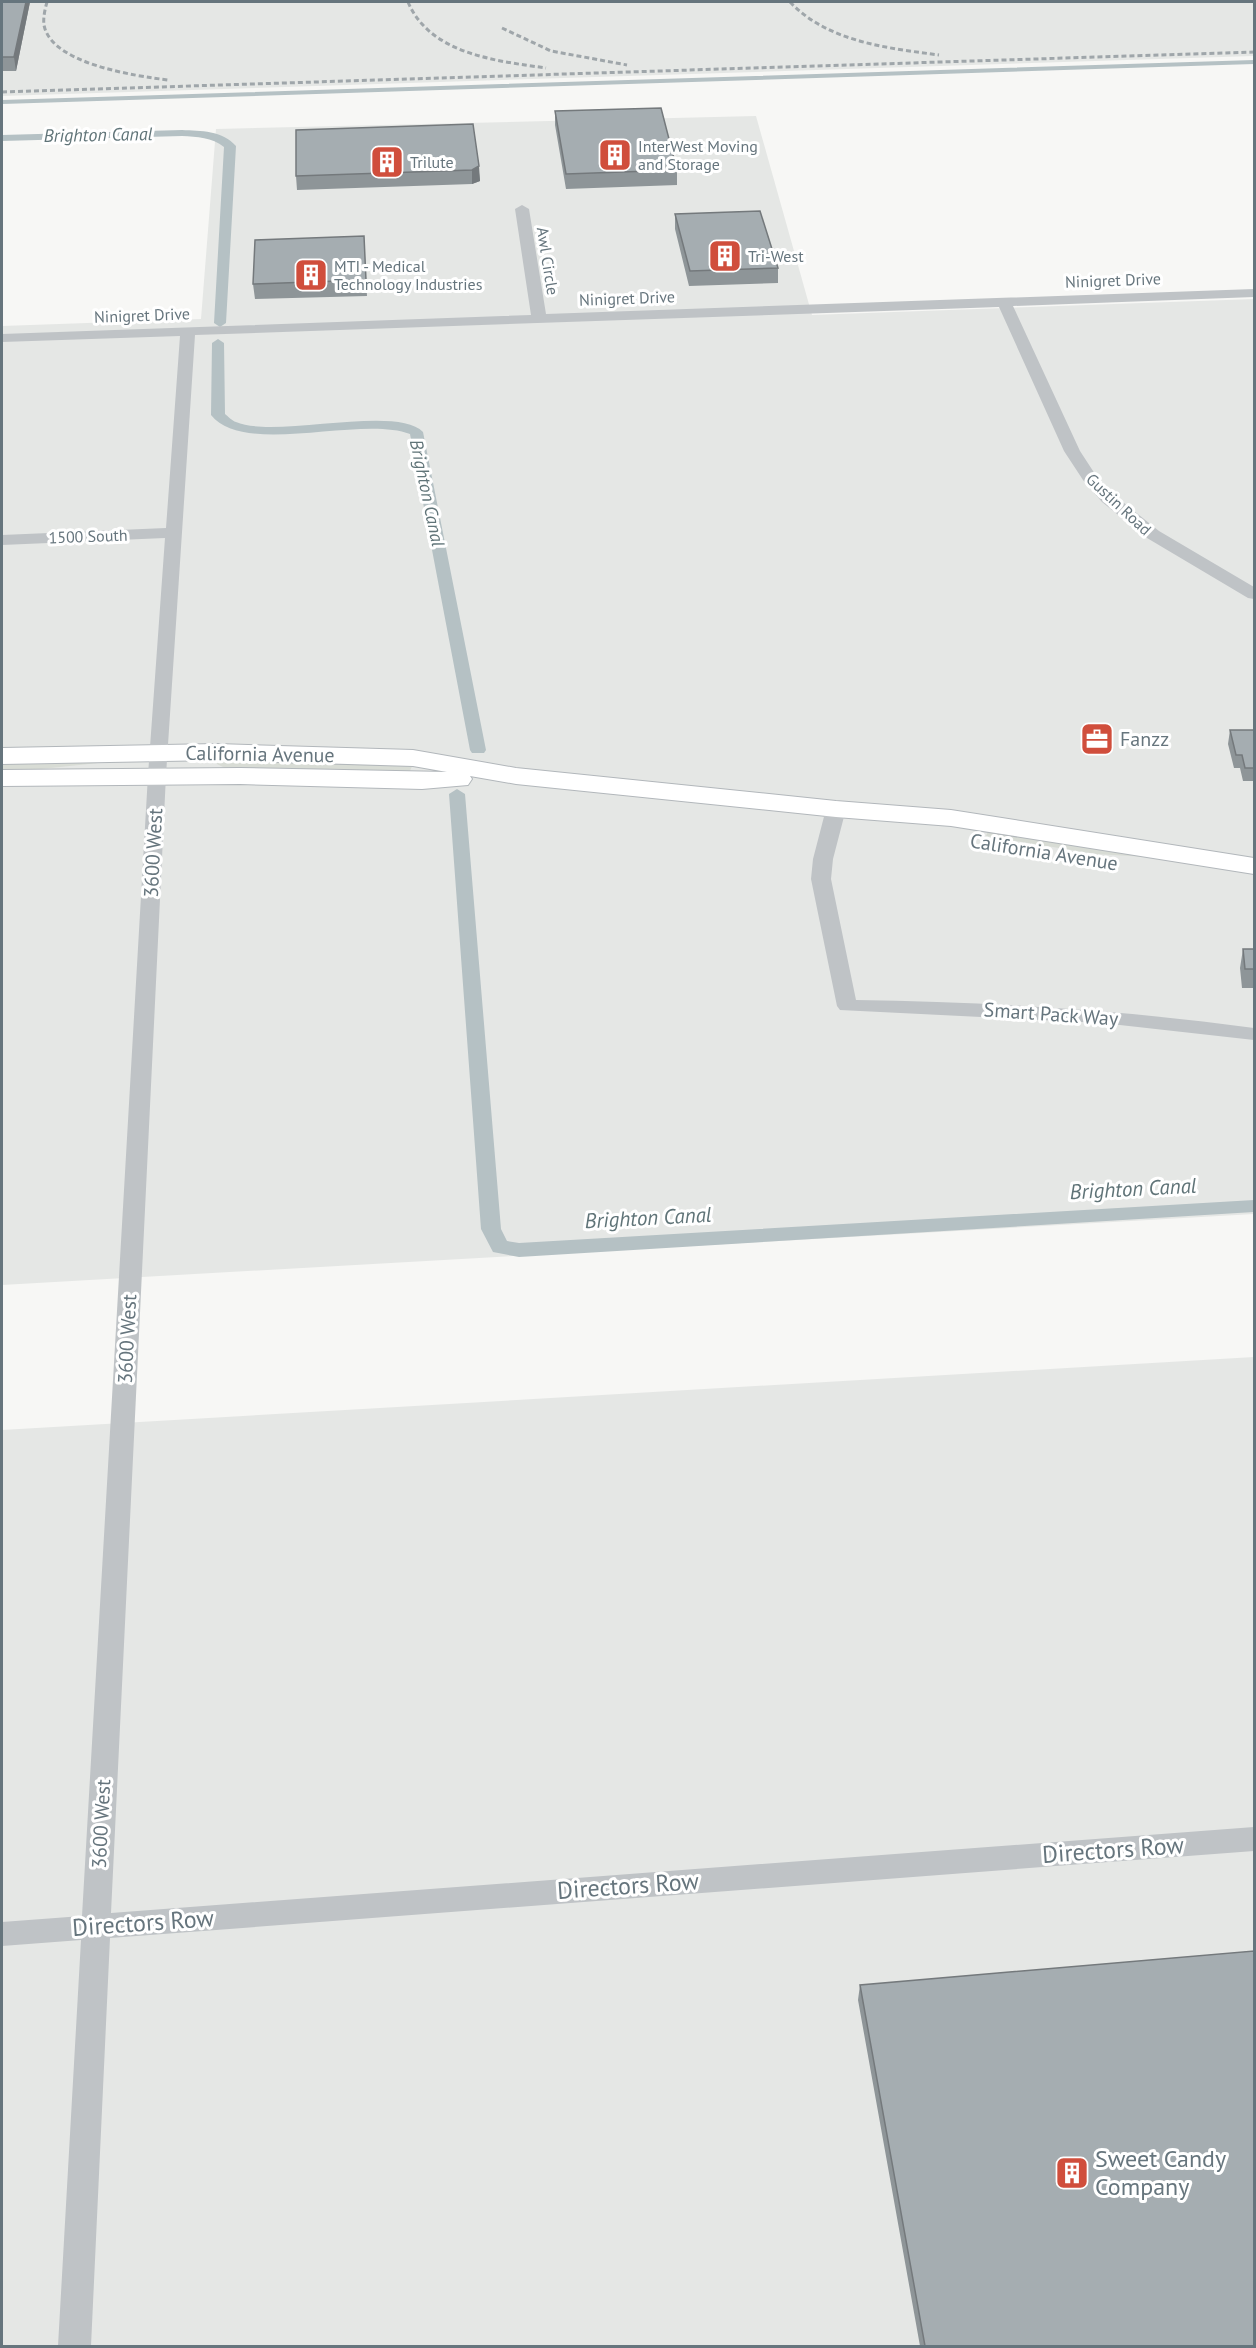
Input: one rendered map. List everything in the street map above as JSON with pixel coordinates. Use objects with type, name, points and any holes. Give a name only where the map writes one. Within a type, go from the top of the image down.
[{"type":"main road","name":"California Avenue","points":[[2,756],[422,781],[516,776],[966,820],[1254,866]]},
{"type":"main road","name":"California Avenue","points":[[2,778],[158,764]]},
{"type":"main road","name":"California Avenue","points":[[836,809],[922,832],[1254,887]]},
{"type":"street","name":"Awl Circle","points":[[522,209],[539,319]]},
{"type":"street","name":"Ninigret Drive","points":[[2,338],[1254,293]]},
{"type":"street","name":"Gustin Road","points":[[1004,302],[1072,451],[1081,468],[1094,484],[1125,514],[1161,541],[1254,594]]},
{"type":"street","name":"3600 West","points":[[74,2346],[158,764],[188,332]]},
{"type":"street","name":"1500 South","points":[[2,540],[175,532]]},
{"type":"street","name":"Smart Pack Way","points":[[836,809],[823,859],[821,879],[847,1006],[1036,1012],[1254,1034]]},
{"type":"street","name":"Directors Row","points":[[2,1934],[1254,1839]]},
{"type":"shaded area","points":[[2,2],[1254,2],[1254,56],[2,96]]},
{"type":"shaded area","points":[[756,116],[812,315],[1254,299],[1254,1214],[2,1285],[2,326],[201,319],[216,129]]},
{"type":"shaded area","points":[[219,758],[412,766],[408,776],[231,771],[217,764]]},
{"type":"shaded area","points":[[2,762],[108,762],[2,773]]},
{"type":"shaded area","points":[[989,829],[1147,857],[1096,854],[986,836]]},
{"type":"shaded area","points":[[1254,1357],[1254,2346],[2,2346],[2,1430]]},
{"type":"building","points":[[2,2],[26,2],[14,57],[2,57]]},
{"type":"building","name":"InterWest Moving and Storage","points":[[661,108],[677,170],[566,174],[555,111]]},
{"type":"building","name":"Trilute","points":[[473,124],[479,166],[472,170],[296,176],[296,130]]},
{"type":"building","name":"Tri-West","points":[[760,211],[778,268],[690,271],[675,214]]},
{"type":"building","name":"MTI - Medical Technology Industries","points":[[364,236],[366,280],[253,284],[255,240]]},
{"type":"building","points":[[1230,730],[1254,730],[1254,768],[1245,768],[1242,755],[1236,755]]},
{"type":"building","points":[[1243,949],[1254,949],[1254,969],[1245,969]]},
{"type":"building","name":"Sweet Candy Company","points":[[1254,1951],[1254,2346],[925,2346],[860,1985]]},
{"type":"waterway","points":[[2,102],[1254,62]]},
{"type":"waterway","name":"Brighton Canal","points":[[2,138],[182,133],[208,135],[230,146],[220,323]]},
{"type":"waterway","name":"Brighton Canal","points":[[218,343],[218,415],[232,426],[264,430],[377,425],[403,427],[416,432],[478,750]]},
{"type":"waterway","name":"Brighton Canal","points":[[457,794],[491,1229],[500,1247],[519,1250],[1254,1206]]},
{"type":"railway","points":[[47,2],[44,25],[50,38],[62,49],[97,66],[168,80]]},
{"type":"railway","points":[[408,2],[418,19],[448,44],[486,58],[546,68]]},
{"type":"railway","points":[[790,2],[805,15],[840,35],[879,46],[939,55]]},
{"type":"railway","points":[[502,28],[551,51],[627,65]]},
{"type":"railway","points":[[2,92],[1254,52]]},
{"type":"place","name":"InterWest Moving and Storage","points":[[615,155]]},
{"type":"place","name":"Trilute","points":[[387,162]]},
{"type":"place","name":"Tri-West","points":[[725,256]]},
{"type":"place","name":"MTI - Medical Technology Industries","points":[[311,275]]},
{"type":"place","name":"Fanzz","points":[[1097,739]]},
{"type":"place","name":"Sweet Candy Company","points":[[1072,2173]]}]
